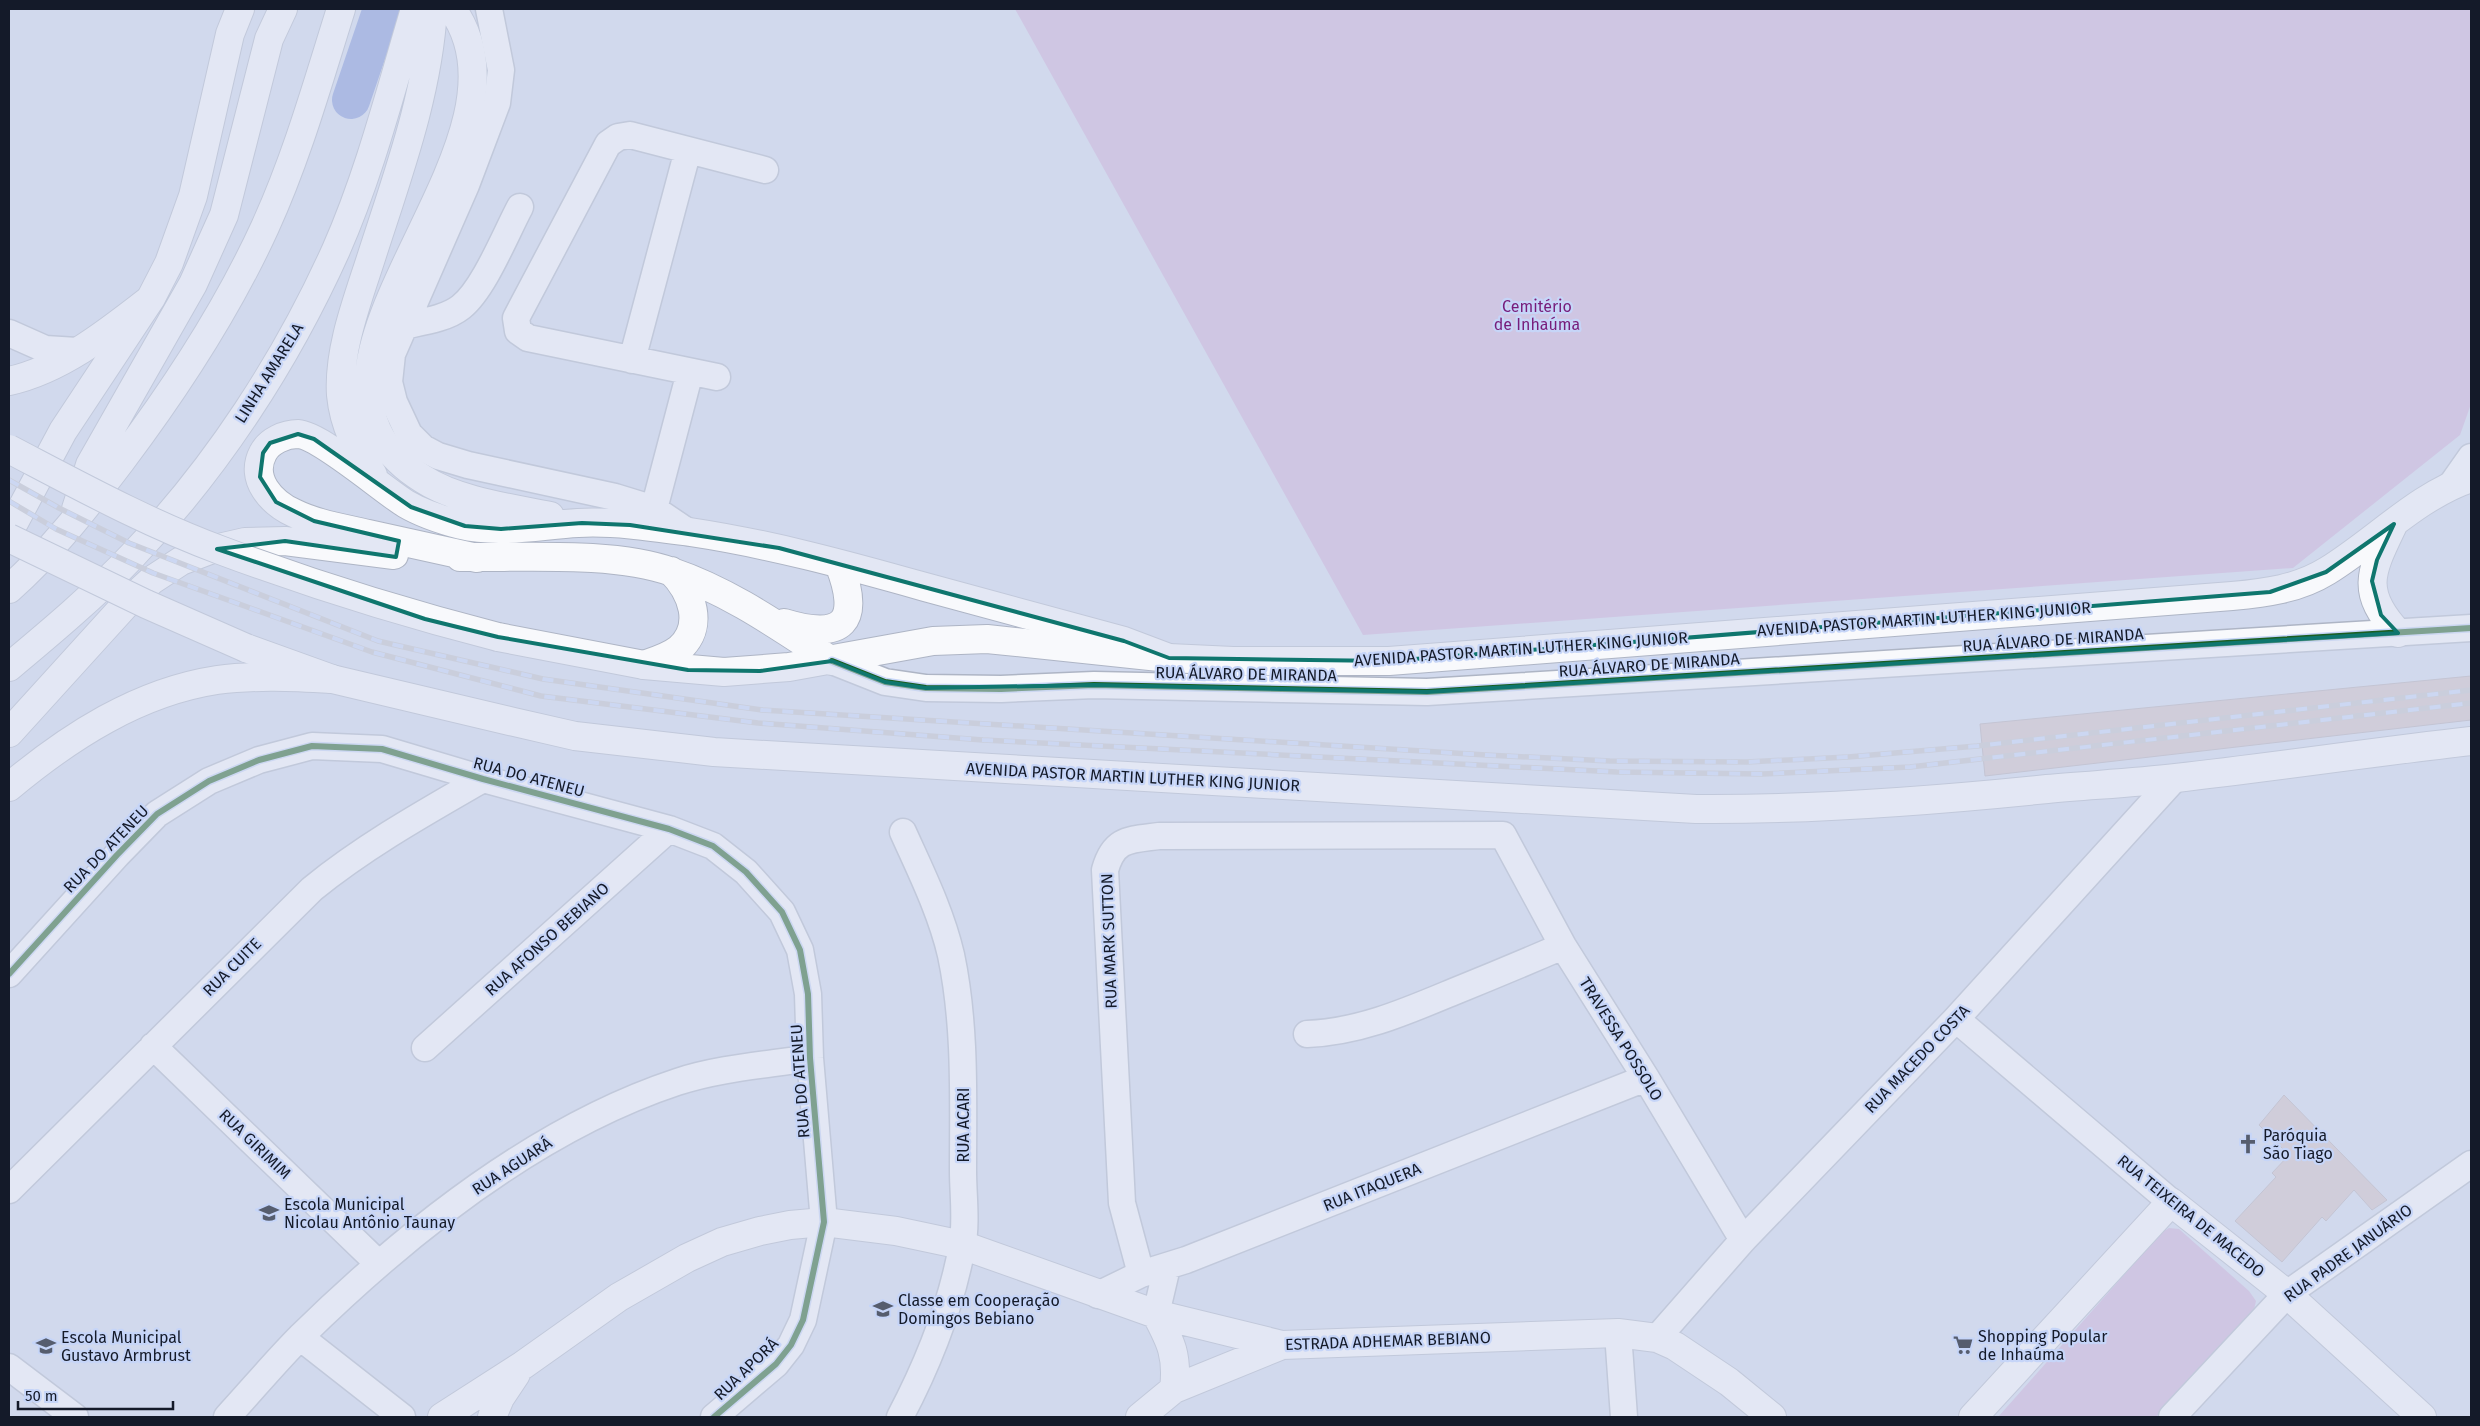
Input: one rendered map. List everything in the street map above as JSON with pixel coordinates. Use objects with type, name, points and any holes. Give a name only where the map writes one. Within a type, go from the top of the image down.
[{"type":"main road","points":[[9,532],[63,431],[151,298],[172,254],[190,205],[230,34],[240,9]]},
{"type":"main road","points":[[72,525],[90,465],[193,284],[224,215],[269,39],[283,9]]},
{"type":"main road","points":[[9,589],[72,525],[184,372],[265,227],[304,124],[341,9]]},
{"type":"main road","name":"LINHA AMARELA","points":[[9,667],[132,556],[197,480],[273,373],[337,249],[360,187],[415,9]]},
{"type":"main road","points":[[382,489],[357,450],[346,423],[341,394],[344,351],[361,290],[412,129],[430,42],[434,9]]},
{"type":"main road","points":[[452,9],[468,43],[472,66],[472,95],[467,127],[391,301],[373,349],[367,383],[369,410],[380,437],[398,462],[424,480],[448,491],[496,505],[582,523],[688,532],[778,548],[1124,641],[1169,658]]},
{"type":"main road","points":[[9,382],[29,377],[49,368],[125,319],[151,298]]},
{"type":"main road","points":[[9,532],[38,497],[134,359],[179,308]]},
{"type":"main road","points":[[477,558],[337,527],[294,513],[276,502],[265,490],[260,477],[260,464],[263,453],[270,443],[282,437],[298,434],[314,439],[382,489],[411,506],[434,517],[465,526],[501,529],[582,523]]},
{"type":"main road","name":"AVENIDA PASTOR MARTIN LUTHER KING JUNIOR","points":[[9,450],[91,491],[219,549],[425,618],[498,637],[644,665],[724,672],[760,671],[832,661],[933,641],[987,639],[1169,658],[1233,661],[1389,661],[2270,592],[2300,583],[2326,572],[2394,524],[2462,481]]},
{"type":"main road","points":[[2394,524],[2376,560],[2372,581],[2375,600],[2381,615],[2398,633]]},
{"type":"main road","name":"AVENIDA PASTOR MARTIN LUTHER KING JUNIOR","points":[[9,538],[146,604],[246,648],[332,679],[575,736],[714,752],[1696,809],[1773,810],[1890,804],[2175,778],[2471,741]]},
{"type":"main road","points":[[9,732],[127,603],[152,580],[181,561],[210,550],[245,542],[285,541],[403,556],[595,559],[631,563],[671,571],[713,588],[764,616],[832,661]]},
{"type":"main road","points":[[9,704],[84,624],[132,556]]},
{"type":"main road","points":[[764,616],[808,630],[831,629],[840,624],[846,616],[849,597],[848,587],[839,564]]},
{"type":"main road","points":[[644,665],[678,649],[688,639],[693,626],[690,597],[683,583],[671,571]]},
{"type":"main road","points":[[9,787],[48,754],[103,720],[149,699],[217,680],[272,676],[332,679]]},
{"type":"main road","points":[[1973,1417],[2171,1202]]},
{"type":"main road","name":"RUA TEIXEIRA DE MACEDO","points":[[2171,1202],[2287,1294],[2422,1417]]},
{"type":"main road","name":"ESTRADA ADHEMAR BEBIANO","points":[[442,1417],[523,1365],[619,1297],[687,1258],[722,1242],[760,1231],[790,1225],[824,1222],[880,1228],[962,1245],[1098,1295],[1156,1314],[1282,1345],[1618,1334],[1656,1338],[1698,1361],[1729,1382],[1772,1417]]},
{"type":"main road","points":[[1156,1314],[1170,1340],[1175,1356],[1174,1389]]},
{"type":"main road","points":[[1140,1417],[1174,1389],[1282,1345]]},
{"type":"main road","name":"ESTRADA ADHEMAR BEBIANO","points":[[492,1417],[500,1398],[523,1365]]},
{"type":"street","points":[[489,9],[501,70],[496,103],[466,185],[392,354],[389,382],[400,418],[409,434],[423,448],[438,456],[468,465],[584,489],[654,509],[688,532]]},
{"type":"street","points":[[717,377],[528,338],[518,331],[516,318],[608,144],[618,137],[630,135],[765,170]]},
{"type":"street","points":[[632,360],[688,150]]},
{"type":"street","points":[[403,326],[450,314],[462,307],[482,280],[520,207]]},
{"type":"street","points":[[9,333],[45,349],[77,351]]},
{"type":"street","points":[[654,509],[690,372]]},
{"type":"street","points":[[2462,481],[2471,457]]},
{"type":"street","name":"RUA ÁLVARO DE MIRANDA","points":[[832,661],[885,682],[926,688],[1001,689],[1094,685],[1427,692],[2471,628]]},
{"type":"street","name":"RUA DO ATENEU","points":[[9,974],[117,855],[157,814],[209,781],[259,760],[312,746],[382,749],[483,779],[669,829],[713,846],[746,872],[782,912],[800,950],[808,994],[810,1058],[824,1222]]},
{"type":"street","name":"RUA MACEDO COSTA","points":[[1656,1338],[1743,1240],[1956,1019],[2175,778]]},
{"type":"street","name":"RUA CUITE","points":[[9,1190],[312,889],[346,861],[483,779]]},
{"type":"street","name":"RUA AFONSO BEBIANO","points":[[425,1048],[669,829]]},
{"type":"street","name":"RUA ACARI","points":[[900,1417],[918,1383],[941,1323],[962,1245],[963,1079],[958,1012],[951,956],[940,916],[903,832]]},
{"type":"street","name":"TRAVESSA POSSOLO","points":[[1503,835],[1563,946],[1646,1078],[1743,1240]]},
{"type":"street","name":"RUA MARK SUTTON","points":[[1141,1274],[1122,1203],[1105,898],[1105,870],[1110,854],[1124,841],[1159,836],[1503,835]]},
{"type":"street","points":[[1307,1034],[1331,1033],[1356,1028],[1395,1016],[1563,946]]},
{"type":"street","name":"RUA TEIXEIRA DE MACEDO","points":[[1956,1019],[2171,1202]]},
{"type":"street","name":"RUA GIRIMIM","points":[[153,1046],[379,1264]]},
{"type":"street","name":"RUA AGUARÁ","points":[[227,1417],[300,1337],[379,1264],[472,1192],[537,1148],[612,1107],[678,1082],[743,1068],[810,1058]]},
{"type":"street","name":"RUA ITAQUERA","points":[[1098,1295],[1141,1274],[1167,1267],[1646,1078]]},
{"type":"street","name":"RUA PADRE JANUÁRIO","points":[[2172,1417],[2287,1294],[2471,1164]]},
{"type":"street","name":"RUA APORÁ","points":[[714,1417],[776,1364],[791,1345],[802,1320],[824,1222]]},
{"type":"street","points":[[1156,1314],[1167,1267]]},
{"type":"street","points":[[1618,1334],[1624,1417]]},
{"type":"street","points":[[300,1337],[402,1417]]},
{"type":"street","points":[[9,1367],[75,1417]]},
{"type":"highlighted area","points":[[298,434],[314,439],[411,507],[465,526],[501,529],[582,523],[630,525],[779,548],[1124,641],[1169,658],[1389,661],[2270,592],[2326,572],[2394,524],[2377,560],[2372,581],[2381,615],[2398,633],[1427,692],[1094,685],[926,688],[885,682],[832,661],[760,671],[688,670],[498,637],[425,619],[217,549],[285,541],[396,557],[399,541],[314,521],[276,502],[260,477],[263,453],[270,443]]},
{"type":"green space","name":"Cemitério de Inhaúma","points":[[1015,9],[2471,9],[2471,404],[2460,435],[2293,568],[1363,635]]},
{"type":"green space","points":[[2169,1228],[2179,1229],[2249,1291],[2256,1301],[2253,1314],[2156,1417],[1998,1417],[2162,1232]]},
{"type":"building","points":[[2471,676],[2471,720],[1985,776],[1980,724]]},
{"type":"building","points":[[2284,1095],[2387,1200],[2372,1210],[2354,1190],[2326,1221],[2322,1217],[2282,1262],[2235,1221],[2276,1177],[2272,1173],[2289,1155],[2259,1125]]},
{"type":"waterway","points":[[351,100],[382,9]]},
{"type":"railway","points":[[9,480],[59,508],[129,543],[378,641],[543,679],[762,710],[1486,755],[1610,761],[1747,762],[1848,757],[1977,746],[2471,690]]},
{"type":"railway","points":[[9,501],[56,529],[153,573],[372,652],[541,696],[758,723],[983,740],[1617,772],[1762,774],[1910,767],[2471,703]]},
{"type":"cycle path","points":[[832,661],[885,682],[926,688],[1001,689],[1094,685],[1427,692],[2471,628]]},
{"type":"cycle path","points":[[9,974],[117,855],[157,814],[209,781],[259,760],[312,746],[382,749],[483,779],[669,829],[713,846],[746,872],[782,912],[800,950],[808,994],[810,1058],[824,1222],[803,1320],[791,1345],[776,1364],[714,1417]]},
{"type":"place","name":"Paróquia São Tiago","points":[[2248,1144]]},
{"type":"place","name":"Escola Municipal Nicolau Antônio Taunay","points":[[269,1213]]},
{"type":"place","name":"Classe em Cooperação Domingos Bebiano","points":[[883,1309]]},
{"type":"place","name":"Shopping Popular de Inhaúma","points":[[1963,1345]]},
{"type":"place","name":"Escola Municipal Gustavo Armbrust","points":[[46,1346]]}]
